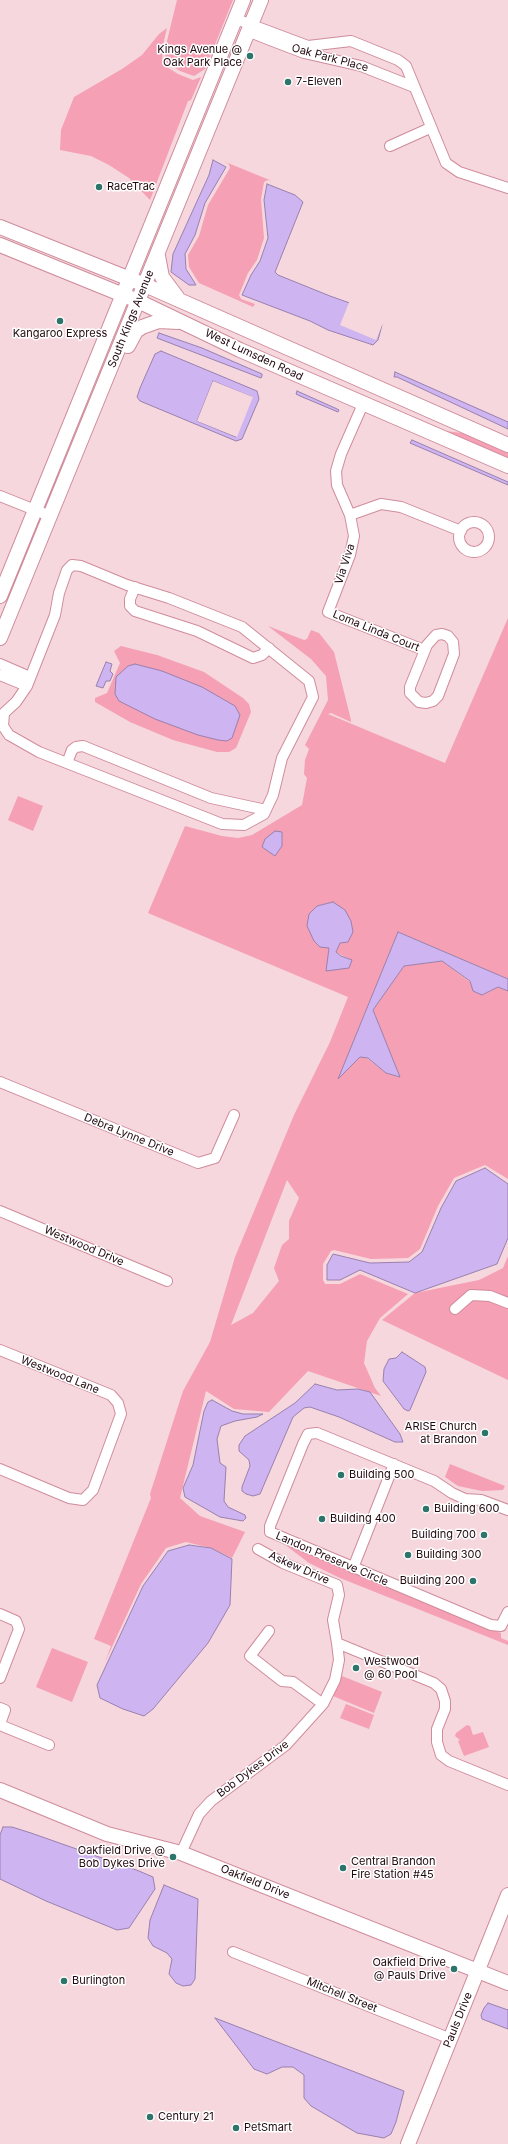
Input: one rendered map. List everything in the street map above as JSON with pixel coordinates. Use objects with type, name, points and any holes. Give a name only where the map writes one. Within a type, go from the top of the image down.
[{"type":"main road","name":"South Kings Avenue","points":[[0,596],[243,0]]},
{"type":"main road","name":"South Kings Avenue","points":[[0,638],[261,0]]},
{"type":"main road","name":"West Lumsden Road","points":[[0,227],[129,278],[371,386],[508,445]]},
{"type":"main road","name":"West Lumsden Road","points":[[0,245],[123,294],[262,360],[508,466]]},
{"type":"main road","points":[[158,254],[158,265],[162,277],[174,294],[183,302]]},
{"type":"main road","points":[[98,400],[109,391],[136,331],[149,324],[159,321],[186,323]]},
{"type":"main road","points":[[262,360],[290,363],[352,390],[363,390],[371,386]]},
{"type":"main road","points":[[363,404],[368,398],[379,399],[439,425],[477,432]]},
{"type":"main road","name":"Oakfield Drive","points":[[0,1790],[106,1834],[181,1852],[508,1983]]},
{"type":"main road","name":"Pauls Drive","points":[[408,2144],[508,1895]]},
{"type":"street","name":"Oak Park Place","points":[[236,19],[308,46],[342,40],[351,41],[398,60],[406,66],[430,128],[446,162],[459,172],[508,188]]},
{"type":"street","name":"Oak Park Place","points":[[251,25],[255,34],[304,53],[383,73],[414,87]]},
{"type":"street","points":[[319,45],[319,56]]},
{"type":"street","points":[[390,146],[430,128]]},
{"type":"street","name":"Via Viva","points":[[328,612],[350,555],[354,536],[350,515],[339,494],[336,471],[341,454],[363,404]]},
{"type":"street","points":[[0,496],[50,516]]},
{"type":"street","points":[[350,515],[382,504],[416,512],[461,531]]},
{"type":"street","points":[[72,565],[81,566],[135,587],[169,598],[242,627],[269,648],[309,681],[313,697],[282,758],[273,795],[264,814],[244,825],[222,824],[39,752],[9,735],[2,726],[4,713],[16,702],[28,681],[55,615],[59,593],[67,570],[72,565]]},
{"type":"street","points":[[135,587],[130,599],[130,606],[135,611],[197,631],[254,658],[262,655],[269,648]]},
{"type":"street","name":"Loma Linda Court","points":[[328,612],[424,650]]},
{"type":"street","points":[[442,634],[448,636],[453,642],[455,648],[438,696],[433,701],[426,703],[414,698],[410,687],[424,650],[436,635],[442,634]]},
{"type":"street","points":[[0,664],[28,681]]},
{"type":"street","points":[[0,675],[28,681]]},
{"type":"street","points":[[67,763],[72,750],[76,747],[83,746],[211,798],[266,810]]},
{"type":"street","name":"Debra Lynne Drive","points":[[0,1082],[198,1163],[214,1158],[234,1115]]},
{"type":"street","name":"Westwood Drive","points":[[0,1211],[167,1281]]},
{"type":"street","points":[[456,1309],[471,1295],[490,1296],[508,1303]]},
{"type":"street","name":"Westwood Lane","points":[[0,1350],[111,1395],[118,1403],[121,1414],[93,1490],[82,1500],[69,1498],[0,1469]]},
{"type":"street","name":"Landon Preserve Circle","points":[[508,1510],[481,1500],[465,1499],[452,1493],[434,1481],[317,1433],[308,1434],[270,1526],[270,1532],[279,1537],[491,1626],[501,1626],[508,1612]]},
{"type":"street","points":[[353,1568],[394,1464]]},
{"type":"street","name":"Askew Drive","points":[[258,1549],[283,1563],[337,1585],[339,1595],[333,1620],[337,1643]]},
{"type":"street","points":[[0,1614],[16,1621],[19,1629],[0,1678]]},
{"type":"street","points":[[269,1631],[250,1656],[282,1681],[293,1682],[323,1704]]},
{"type":"street","points":[[337,1643],[434,1683],[441,1689],[445,1701],[444,1709],[437,1729],[437,1742],[441,1755],[449,1761],[508,1785]]},
{"type":"street","name":"Bob Dykes Drive","points":[[181,1852],[194,1821],[203,1810],[244,1776],[286,1745],[323,1704],[335,1680],[339,1660],[337,1643]]},
{"type":"street","points":[[0,1708],[5,1710],[0,1724],[49,1745]]},
{"type":"street","name":"Mitchell Street","points":[[233,1952],[451,2039]]},
{"type":"shaded area","points":[[177,0],[233,0],[205,69],[194,76],[180,71],[165,61],[166,45]]},
{"type":"shaded area","points":[[167,28],[163,45],[162,64],[178,74],[193,80],[201,77],[191,100],[188,101],[150,200],[129,178],[109,165],[91,156],[60,150],[61,130],[74,97],[122,69],[142,55],[159,34]]},
{"type":"shaded area","points":[[213,160],[226,167],[205,203],[195,235],[185,254],[186,269],[196,285],[189,285],[171,272],[173,254],[209,175]]},
{"type":"shaded area","points":[[223,161],[272,181],[268,180],[264,182],[261,199],[264,238],[257,260],[248,273],[239,295],[241,299],[255,304],[253,307],[199,283],[189,267],[188,255],[199,236],[208,205],[230,168],[229,164]]},
{"type":"shaded area","points":[[267,184],[295,195],[303,202],[275,272],[278,275],[330,296],[375,312],[382,325],[378,340],[373,345],[328,330],[310,321],[242,295],[251,275],[260,261],[268,238],[264,200]]},
{"type":"shaded area","points":[[159,333],[202,348],[262,374],[262,376],[261,378],[157,338]]},
{"type":"shaded area","points":[[161,351],[257,391],[259,399],[242,439],[236,441],[140,401],[137,397],[155,354]],"holes":[[[213,381],[252,397],[236,437],[197,421]]]},
{"type":"shaded area","points":[[395,372],[508,422],[508,429],[397,377],[394,377]]},
{"type":"shaded area","points":[[297,391],[339,410],[338,412],[300,396],[296,394]]},
{"type":"shaded area","points":[[381,404],[445,431],[462,433],[508,453],[508,460]]},
{"type":"shaded area","points":[[412,440],[508,482],[508,485],[410,443]]},
{"type":"shaded area","points":[[508,618],[508,979],[398,932],[339,1077],[360,1057],[367,1058],[386,1073],[399,1077],[373,1010],[404,966],[442,961],[470,982],[483,995],[498,987],[508,991],[508,1179],[485,1165],[454,1178],[438,1206],[420,1249],[408,1258],[371,1259],[334,1250],[331,1251],[323,1264],[323,1280],[325,1284],[340,1284],[360,1274],[408,1294],[380,1318],[367,1341],[364,1363],[375,1388],[381,1396],[308,1371],[269,1412],[234,1409],[206,1391],[180,1498],[200,1516],[245,1532],[232,1558],[211,1548],[186,1542],[166,1548],[141,1584],[105,1662],[111,1646],[94,1639],[151,1498],[150,1494],[183,1391],[210,1342],[235,1257],[294,1115],[330,1042],[348,997],[148,913],[185,826],[222,836],[238,838],[252,835],[302,805],[307,778],[304,774],[305,760],[309,749],[305,745],[328,700],[326,676],[311,659],[268,626],[304,640],[307,639],[311,630],[319,633],[334,652],[351,722],[331,713],[328,714],[445,763]],"holes":[[[333,902],[340,943],[336,952],[351,960],[328,962],[329,947],[309,914],[317,906]],[[287,1180],[299,1198],[289,1221],[289,1239],[282,1245],[274,1268],[279,1281],[253,1313],[231,1325]]]},
{"type":"shaded area","points":[[121,646],[157,655],[204,672],[243,698],[249,704],[251,712],[236,748],[229,752],[217,752],[173,740],[130,722],[95,702],[95,698],[107,693],[120,663],[114,651]]},
{"type":"shaded area","points":[[106,662],[112,664],[110,671],[113,674],[110,681],[106,681],[103,688],[96,686]]},
{"type":"shaded area","points":[[135,664],[162,671],[202,687],[235,706],[240,715],[232,738],[227,741],[198,735],[155,719],[119,701],[115,694],[116,677],[128,666]]},
{"type":"shaded area","points":[[18,796],[43,806],[33,831],[8,820]]},
{"type":"shaded area","points":[[275,831],[282,832],[282,846],[275,856],[262,847],[265,839]]},
{"type":"shaded area","points":[[333,902],[345,910],[351,921],[353,932],[348,942],[340,943],[336,952],[341,956],[352,960],[349,968],[326,971],[329,948],[320,947],[314,941],[307,926],[309,914],[317,906]]},
{"type":"shaded area","points":[[398,932],[508,979],[508,991],[498,987],[482,995],[473,991],[470,981],[442,961],[404,966],[373,1010],[400,1077],[386,1073],[368,1058],[360,1057],[338,1079]]},
{"type":"shaded area","points":[[485,1168],[508,1184],[508,1238],[497,1264],[415,1293],[360,1270],[340,1280],[327,1280],[327,1265],[333,1254],[370,1263],[409,1262],[422,1252],[441,1208],[456,1181]]},
{"type":"shaded area","points":[[508,1256],[508,1380],[382,1320],[415,1293],[479,1280],[503,1268]]},
{"type":"shaded area","points":[[402,1352],[425,1367],[426,1372],[410,1410],[408,1411],[404,1409],[383,1381],[384,1369],[389,1359],[396,1358]]},
{"type":"shaded area","points":[[315,1384],[337,1390],[358,1389],[370,1392],[400,1434],[403,1442],[395,1442],[339,1417],[310,1407],[304,1408],[293,1417],[260,1494],[253,1496],[246,1494],[242,1491],[242,1487],[250,1466],[249,1460],[239,1451],[239,1445],[245,1436],[295,1403]]},
{"type":"shaded area","points":[[212,1400],[232,1411],[243,1414],[263,1414],[257,1417],[235,1421],[221,1426],[217,1439],[220,1463],[226,1467],[224,1501],[228,1507],[245,1515],[246,1518],[243,1521],[220,1517],[185,1497],[183,1488],[193,1465],[204,1411],[208,1402]]},
{"type":"shaded area","points":[[450,1464],[505,1486],[503,1490],[482,1491],[458,1486],[445,1477]]},
{"type":"shaded area","points":[[284,1544],[501,1633],[501,1638],[508,1641],[508,1645],[340,1578],[309,1563]]},
{"type":"shaded area","points":[[189,1545],[211,1548],[232,1559],[230,1605],[208,1643],[153,1709],[144,1716],[123,1709],[100,1698],[97,1685],[143,1586],[168,1551]]},
{"type":"shaded area","points":[[52,1648],[88,1662],[72,1702],[36,1687]]},
{"type":"shaded area","points":[[342,1676],[382,1692],[374,1713],[333,1696]]},
{"type":"shaded area","points":[[346,1704],[374,1715],[369,1729],[340,1718]]},
{"type":"shaded area","points":[[467,1725],[470,1726],[473,1735],[483,1732],[489,1747],[464,1756],[458,1741],[460,1740],[455,1736],[456,1733]]},
{"type":"shaded area","points":[[3,1827],[12,1827],[31,1833],[139,1871],[153,1877],[155,1889],[129,1928],[117,1930],[46,1901],[0,1879],[0,1835]]},
{"type":"shaded area","points":[[164,1885],[198,1899],[195,1979],[191,1985],[183,1986],[176,1983],[169,1974],[172,1959],[167,1953],[153,1946],[148,1938],[150,1920]]},
{"type":"shaded area","points":[[488,2003],[508,2010],[508,2029],[482,2019],[481,2015]]},
{"type":"shaded area","points":[[215,2018],[404,2091],[396,2122],[391,2134],[384,2138],[357,2133],[311,2106],[304,2098],[304,2075],[293,2067],[282,2067],[267,2074],[254,2069]]},
{"type":"pier","points":[[350,300],[377,311],[383,323],[376,340],[340,325]]},
{"type":"pier","points":[[213,381],[253,397],[237,437],[197,421]],"holes":[[[214,384],[250,398],[235,434],[199,420]]]},
{"type":"place","name":"Kings Avenue @ Oak Park Place","points":[[250,56]]},
{"type":"place","name":"7-Eleven","points":[[288,82]]},
{"type":"place","name":"RaceTrac","points":[[99,187]]},
{"type":"place","name":"Kangaroo Express","points":[[60,321]]},
{"type":"place","name":"ARISE Church at Brandon","points":[[485,1433]]},
{"type":"place","name":"Building 500","points":[[341,1475]]},
{"type":"place","name":"Building 600","points":[[426,1509]]},
{"type":"place","name":"Building 400","points":[[322,1519]]},
{"type":"place","name":"Building 700","points":[[484,1535]]},
{"type":"place","name":"Building 300","points":[[408,1555]]},
{"type":"place","name":"Building 200","points":[[473,1581]]},
{"type":"place","name":"Westwood @ 60 Pool","points":[[356,1668]]},
{"type":"place","name":"Oakfield Drive @ Bob Dykes Drive","points":[[173,1857]]},
{"type":"place","name":"Central Brandon Fire Station #45","points":[[343,1868]]},
{"type":"place","name":"Oakfield Drive @ Pauls Drive","points":[[454,1969]]},
{"type":"place","name":"Burlington","points":[[64,1981]]},
{"type":"place","name":"Century 21","points":[[150,2117]]},
{"type":"place","name":"PetSmart","points":[[236,2128]]}]
